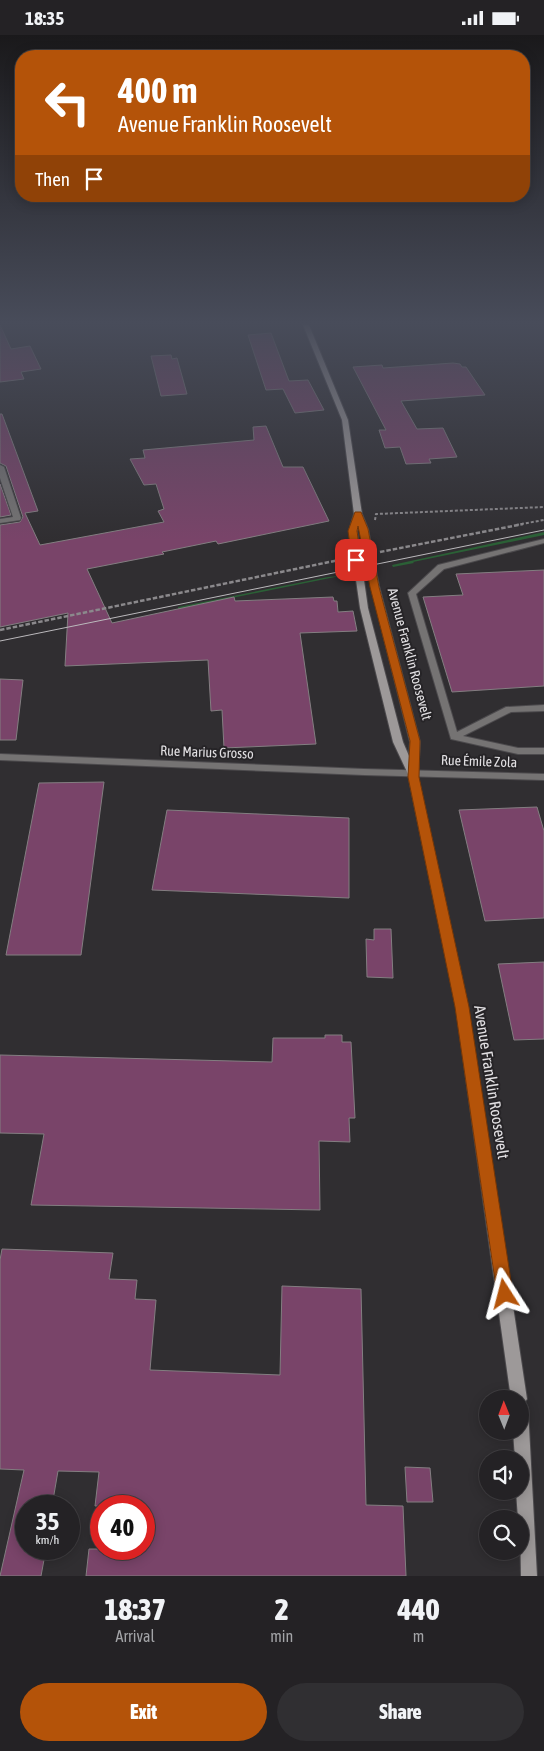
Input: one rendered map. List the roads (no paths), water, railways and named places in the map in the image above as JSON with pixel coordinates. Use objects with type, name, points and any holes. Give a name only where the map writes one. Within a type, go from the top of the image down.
[{"type":"street","name":"Avenue Franklin Roosevelt","points":[[336,397],[345,420],[358,514],[364,529],[375,587],[415,741],[413,773]]},
{"type":"street","points":[[0,467],[17,518],[0,521]]},
{"type":"street","name":"Avenue Franklin Roosevelt","points":[[358,514],[353,531],[364,608],[398,742],[413,773],[462,1007],[519,1390]]},
{"type":"street","points":[[454,737],[412,593],[441,567],[544,541]]},
{"type":"street","points":[[454,737],[509,709],[544,708]]},
{"type":"street","points":[[454,737],[518,751],[544,751]]},
{"type":"street","name":"Rue Marius Grosso","points":[[0,757],[413,773]]},
{"type":"street","name":"Rue Émile Zola","points":[[413,773],[544,777]]},
{"type":"street","points":[[522,1440],[529,1576]]},
{"type":"tram line","points":[[0,641],[544,530]]}]
